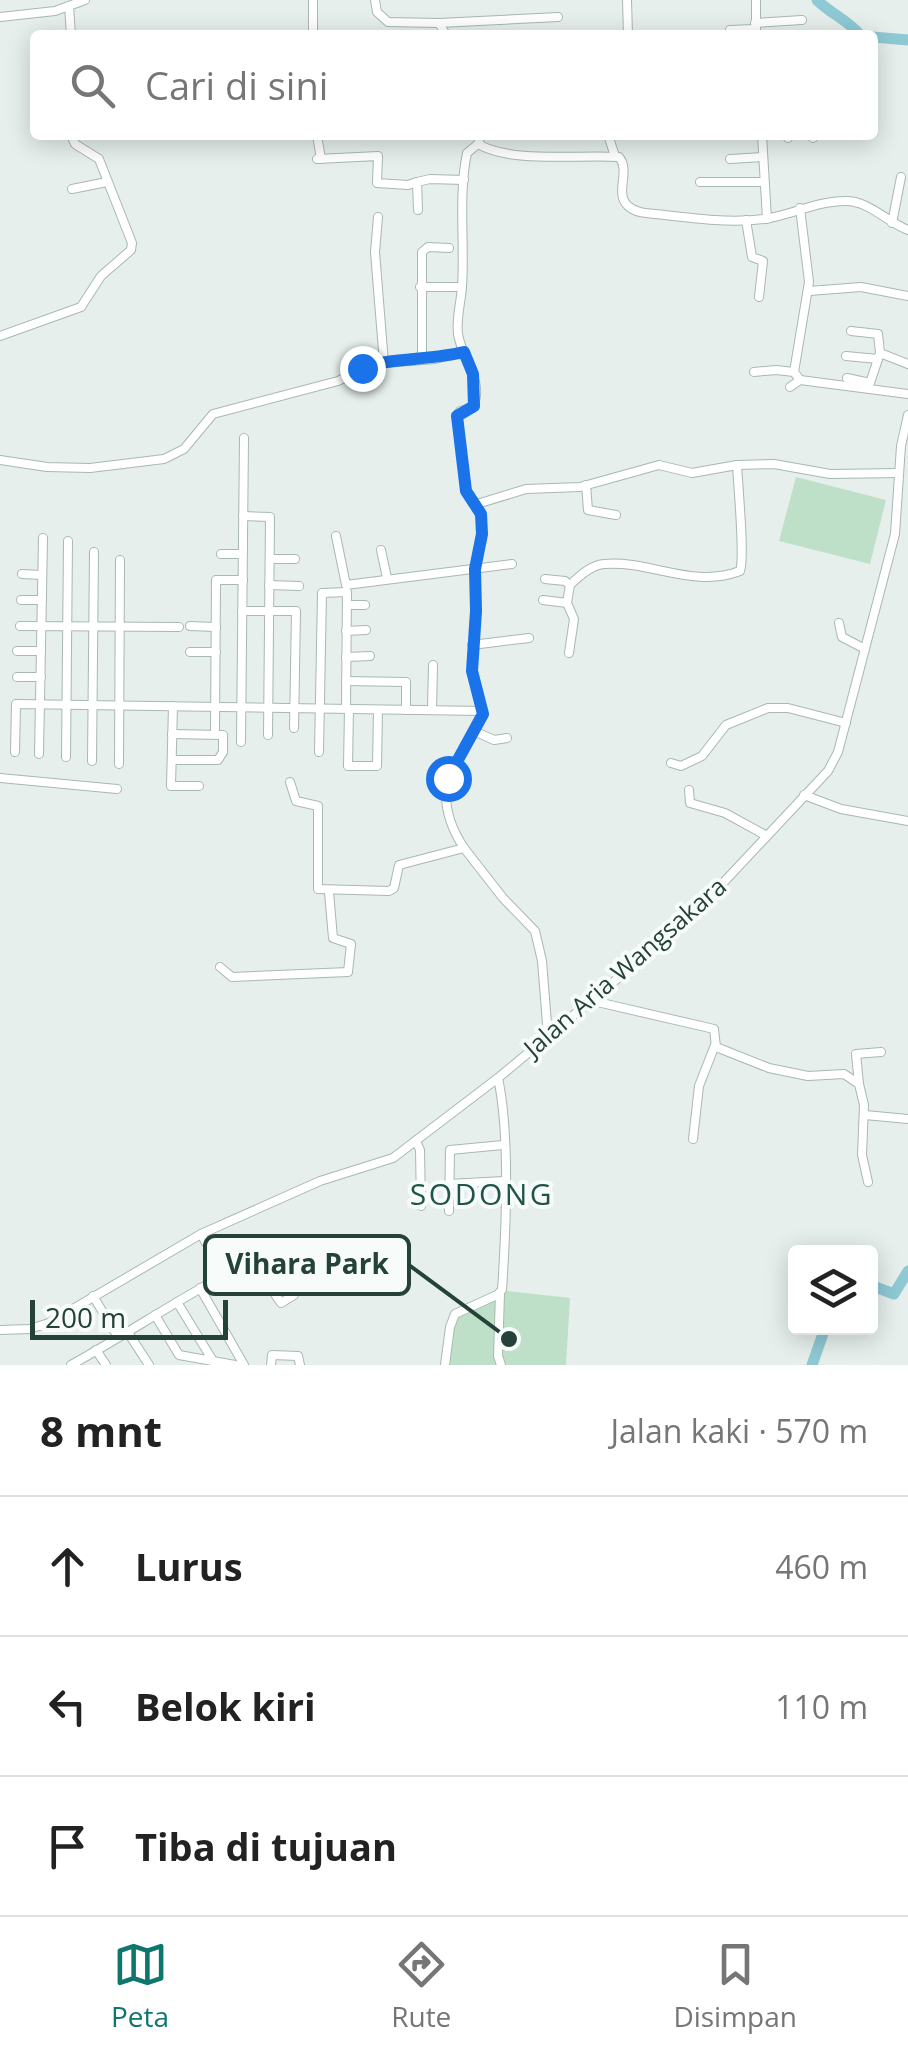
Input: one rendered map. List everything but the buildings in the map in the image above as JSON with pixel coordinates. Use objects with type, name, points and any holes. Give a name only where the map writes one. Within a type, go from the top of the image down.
[{"type":"street","points":[[36,0],[39,12]]},
{"type":"street","points":[[0,17],[86,0]]},
{"type":"street","points":[[312,0],[313,30]]},
{"type":"street","points":[[375,0],[377,12],[388,22],[558,17]]},
{"type":"street","points":[[627,0],[628,30]]},
{"type":"street","points":[[756,0],[756,29]]},
{"type":"street","points":[[69,6],[71,30]]},
{"type":"street","points":[[730,30],[802,20]]},
{"type":"street","points":[[439,23],[443,30]]},
{"type":"street","points":[[0,336],[81,307],[101,276],[131,250],[99,159],[73,140]]},
{"type":"street","points":[[317,140],[319,158],[378,156],[379,185],[464,180]]},
{"type":"street","points":[[548,1036],[542,961],[535,931],[502,898],[464,848],[450,823],[446,790],[448,778],[482,711],[472,671],[472,645],[475,569],[482,534],[477,504],[466,491],[458,430],[458,413],[472,408],[476,401],[471,367],[458,333],[464,180],[467,153],[480,140],[512,152],[615,156]]},
{"type":"street","points":[[610,140],[615,156],[624,165],[622,196],[634,210],[722,222],[766,219],[800,208],[859,202],[908,230]]},
{"type":"street","points":[[762,140],[766,219]]},
{"type":"street","points":[[730,159],[763,157]]},
{"type":"street","points":[[709,166],[705,182],[764,182]]},
{"type":"street","points":[[892,223],[901,178]]},
{"type":"street","points":[[72,189],[107,182]]},
{"type":"street","points":[[417,182],[418,210]]},
{"type":"street","points":[[898,199],[908,201]]},
{"type":"street","points":[[790,387],[797,376],[808,291],[800,208]]},
{"type":"street","points":[[378,218],[375,252],[384,363]]},
{"type":"street","points":[[746,220],[752,258],[763,261],[759,297]]},
{"type":"street","points":[[422,360],[420,286],[424,249],[449,248]]},
{"type":"street","points":[[420,286],[462,287]]},
{"type":"street","points":[[808,291],[861,288],[908,296]]},
{"type":"street","points":[[846,378],[870,383],[879,356],[878,334],[852,330]]},
{"type":"street","points":[[0,460],[90,468],[164,459],[184,449],[213,414],[295,394],[373,364],[464,352]]},
{"type":"street","points":[[846,356],[879,356],[908,364]]},
{"type":"street","points":[[754,372],[776,370],[908,394]]},
{"type":"street","name":"Jalan Aria Wangsakara","points":[[0,1330],[41,1327],[201,1234],[320,1181],[393,1158],[593,1001],[708,899],[834,762],[895,534],[908,415]]},
{"type":"street","points":[[242,742],[244,438]]},
{"type":"street","points":[[477,504],[526,489],[572,488],[659,465],[692,473],[774,464],[830,474],[899,474]]},
{"type":"street","points":[[569,653],[574,619],[568,603],[570,585],[602,564],[681,577],[729,576],[740,572],[744,560],[737,466]]},
{"type":"street","points":[[586,484],[588,510],[616,515]]},
{"type":"street","points":[[243,516],[270,517],[268,735]]},
{"type":"street","points":[[895,534],[908,535]]},
{"type":"street","points":[[336,536],[346,585],[512,564]]},
{"type":"street","points":[[39,754],[43,538]]},
{"type":"street","points":[[66,757],[68,541]]},
{"type":"street","points":[[381,550],[387,578]]},
{"type":"street","points":[[92,761],[94,552]]},
{"type":"street","points":[[221,554],[243,554]]},
{"type":"street","points":[[270,559],[296,559]]},
{"type":"street","points":[[119,764],[120,560]]},
{"type":"street","points":[[22,574],[42,575]]},
{"type":"street","points":[[545,579],[570,585]]},
{"type":"street","points":[[215,729],[216,580],[242,580]]},
{"type":"street","points":[[269,585],[299,586]]},
{"type":"street","points":[[320,752],[322,593],[347,592],[348,766],[377,766],[378,710]]},
{"type":"street","points":[[21,600],[42,600]]},
{"type":"street","points":[[203,600],[216,601]]},
{"type":"street","points":[[544,600],[568,603]]},
{"type":"street","points":[[346,605],[365,605]]},
{"type":"street","points":[[242,611],[296,611],[294,728]]},
{"type":"street","points":[[838,623],[842,637],[865,649]]},
{"type":"street","points":[[20,626],[216,627]]},
{"type":"street","points":[[346,630],[366,630]]},
{"type":"street","points":[[472,645],[529,638]]},
{"type":"street","points":[[17,651],[41,652]]},
{"type":"street","points":[[190,652],[216,652]]},
{"type":"street","points":[[346,656],[370,656]]},
{"type":"street","points":[[432,665],[432,710]]},
{"type":"street","points":[[17,677],[40,677]]},
{"type":"street","points":[[346,682],[406,682],[406,710]]},
{"type":"street","points":[[15,752],[16,704],[482,711]]},
{"type":"street","points":[[173,706],[171,786],[200,786]]},
{"type":"street","points":[[671,763],[682,766],[698,758],[726,726],[768,708],[802,711],[846,723]]},
{"type":"street","points":[[474,731],[494,740],[506,738]]},
{"type":"street","points":[[172,734],[223,735],[223,752],[218,760],[172,760]]},
{"type":"street","points":[[0,778],[118,789]]},
{"type":"street","points":[[290,782],[295,800],[318,806],[316,887],[329,892],[389,891],[394,888],[399,866],[464,848]]},
{"type":"street","points":[[689,790],[690,803],[724,813],[767,836]]},
{"type":"street","points":[[804,795],[841,810],[908,822]]},
{"type":"street","points":[[220,966],[232,976],[348,972],[351,944],[334,938],[329,892]]},
{"type":"street","points":[[593,1001],[716,1030],[715,1046],[699,1086],[693,1138]]},
{"type":"street","points":[[715,1046],[769,1068],[808,1076],[844,1074],[859,1084]]},
{"type":"street","points":[[868,1182],[862,1155],[864,1115],[856,1054],[881,1052]]},
{"type":"street","points":[[498,1078],[504,1181],[498,1356],[501,1365]]},
{"type":"street","points":[[864,1115],[908,1119]]},
{"type":"street","points":[[416,1141],[420,1150],[421,1206]]},
{"type":"street","points":[[449,1211],[450,1150],[503,1145]]},
{"type":"street","points":[[448,1184],[504,1181]]},
{"type":"street","points":[[201,1234],[224,1274]]},
{"type":"street","points":[[71,1365],[224,1274],[252,1261],[274,1252],[295,1287],[294,1295],[281,1303],[252,1261]]},
{"type":"street","points":[[200,1288],[244,1365]]},
{"type":"street","points":[[445,1365],[450,1327],[456,1314],[500,1293]]},
{"type":"street","points":[[93,1296],[118,1336]]},
{"type":"street","points":[[177,1302],[213,1361]]},
{"type":"street","points":[[156,1315],[179,1355],[235,1365]]},
{"type":"street","points":[[128,1331],[149,1365]]},
{"type":"street","points":[[96,1350],[106,1365]]},
{"type":"street","points":[[271,1365],[276,1353],[298,1356],[300,1365]]},
{"type":"green space","points":[[796,477],[886,500],[870,564],[779,541]]},
{"type":"green space","points":[[499,1290],[570,1298],[566,1365],[447,1365],[456,1314],[497,1298]]},
{"type":"waterway","points":[[817,0],[855,30]]},
{"type":"waterway","points":[[878,37],[908,40]]},
{"type":"waterway","points":[[878,1288],[894,1294],[908,1271]]},
{"type":"waterway","points":[[812,1365],[823,1335]]},
{"type":"place","name":"Vihara Park","points":[[509,1339]]},
{"type":"district","name":"SODONG","points":[[482,1195]]},
{"type":"route","points":[[362,368],[464,352],[473,374],[476,401],[472,408],[457,416],[464,483],[481,514],[472,671],[483,714],[448,778]]}]
